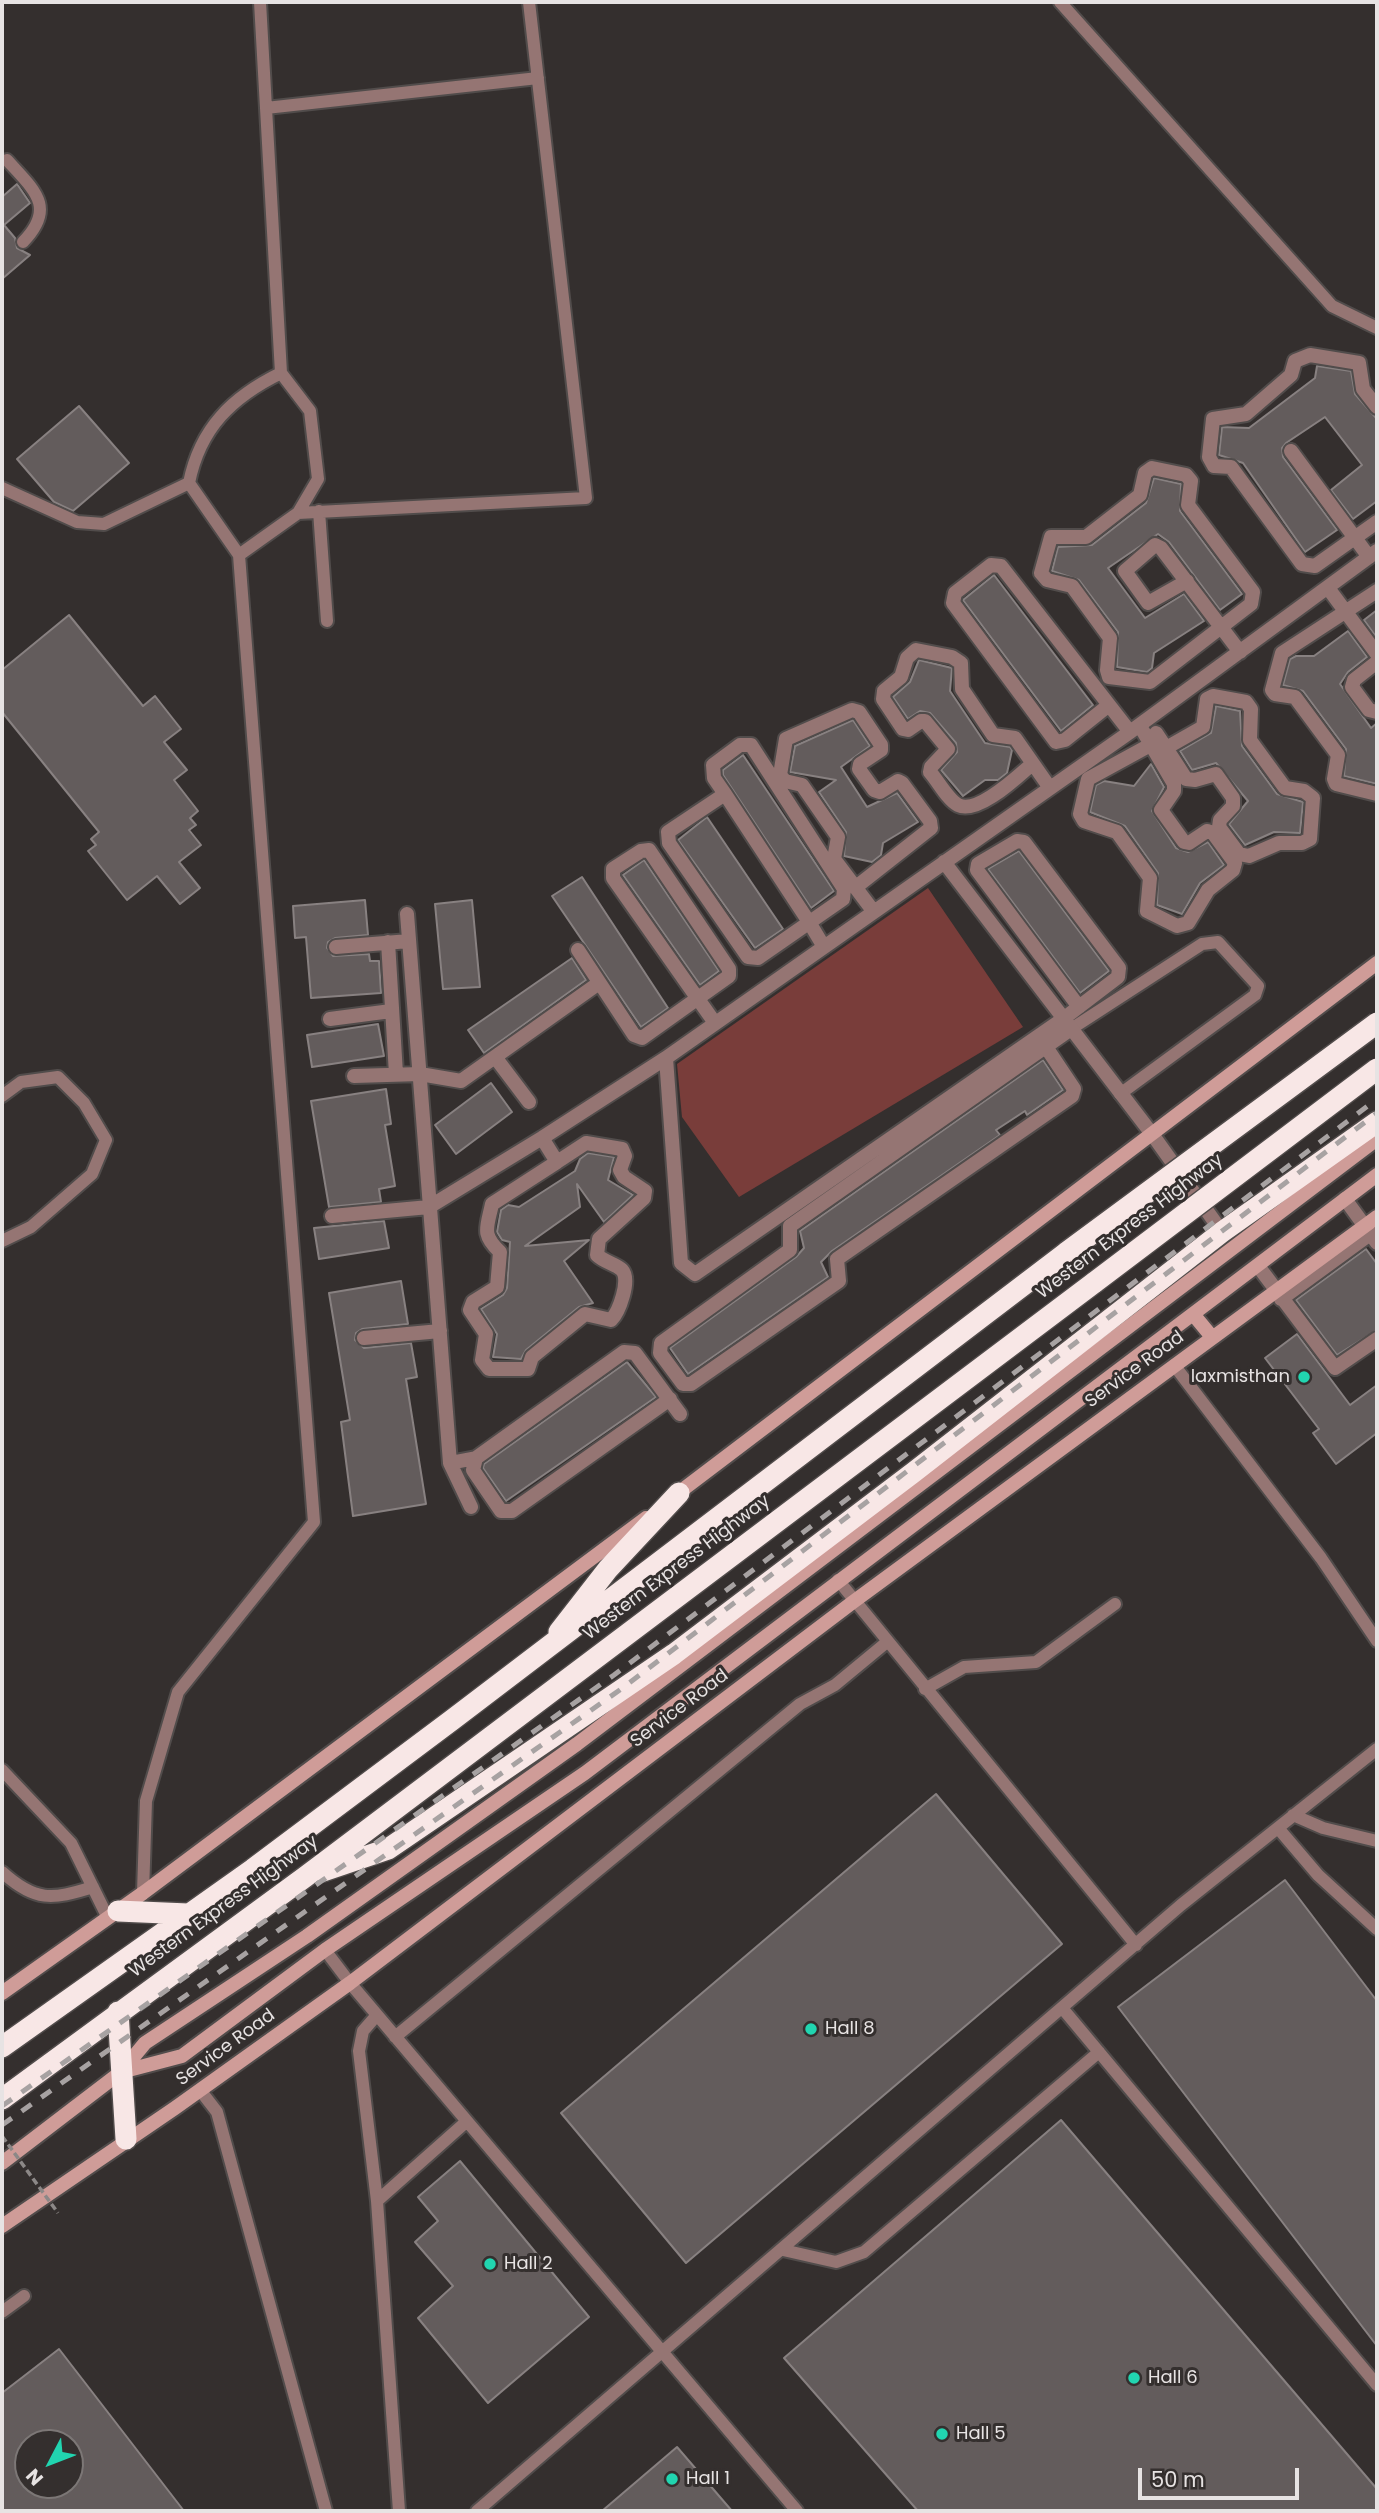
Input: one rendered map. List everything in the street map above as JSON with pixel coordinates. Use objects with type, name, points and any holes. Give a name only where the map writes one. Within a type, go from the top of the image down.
[{"type":"highway","name":"Western Express Highway","points":[[2,2047],[188,1914],[546,1650],[1067,1252],[1377,1023]]},
{"type":"highway","name":"Western Express Highway","points":[[2,2099],[305,1877],[1377,1069]]},
{"type":"highway","points":[[305,1877],[388,1849],[674,1654],[914,1472],[1222,1232],[1377,1122]]},
{"type":"highway","points":[[546,1650],[608,1569],[679,1493]]},
{"type":"highway","points":[[113,1914],[188,1914]]},
{"type":"highway","points":[[118,2012],[126,2139]]},
{"type":"main road","points":[[2,1993],[143,1893],[679,1493],[1377,963]]},
{"type":"main road","points":[[2,2163],[121,2072],[145,2043],[307,1936],[578,1744],[1377,1139]]},
{"type":"main road","points":[[121,2072],[182,2056],[325,1950],[596,1764],[1377,1175]]},
{"type":"main road","name":"Service Road","points":[[2,2226],[350,1983],[853,1602],[1212,1337],[1373,1230]]},
{"type":"main road","points":[[1193,1314],[1212,1337]]},
{"type":"main road","points":[[919,1520],[935,1542]]},
{"type":"main road","points":[[596,1764],[610,1786]]},
{"type":"street","points":[[1377,407],[1363,389],[1359,363],[1310,355],[1294,361],[1292,375],[1246,414],[1213,419],[1209,457],[1214,466],[1231,467],[1302,564],[1315,566],[1377,522]]},
{"type":"street","points":[[332,1216],[429,1207],[541,1138],[666,1058],[1050,789],[1373,554],[1355,538],[1291,451]]},
{"type":"street","points":[[1152,468],[1186,475],[1191,481],[1188,505],[1253,592],[1251,604],[1222,628],[1150,682],[1110,677],[1107,670],[1110,638],[1072,586],[1047,580],[1041,573],[1051,537],[1086,537],[1140,495],[1144,473],[1152,468]]},
{"type":"street","points":[[1109,705],[1065,740],[1056,741],[953,603],[955,593],[991,565],[1002,566],[1109,705],[1139,726],[1159,746],[1186,779],[1195,780],[1216,774],[1233,798],[1233,806],[1220,820],[1219,827],[1239,854],[1249,856],[1279,844],[1302,843],[1310,839],[1313,798],[1304,791],[1285,788],[1250,740],[1251,709],[1245,702],[1213,696],[1207,699],[1203,727],[1159,746],[1088,779],[1080,814],[1084,821],[1117,832],[1150,878],[1147,911],[1177,926],[1188,923],[1208,890],[1233,870],[1235,863],[1213,833],[1207,831],[1189,843],[1184,842],[1161,810],[1174,791],[1174,784],[1159,746]]},
{"type":"street","points":[[1186,581],[1240,653]]},
{"type":"street","points":[[1328,588],[1377,654]]},
{"type":"street","points":[[1377,591],[1282,653],[1272,690],[1275,694],[1295,697],[1338,755],[1334,779],[1336,784],[1377,794]]},
{"type":"street","points":[[1032,764],[985,801],[967,807],[957,805],[930,772],[931,767],[948,749],[925,721],[920,721],[908,730],[903,729],[883,699],[884,691],[901,677],[907,657],[916,650],[952,657],[961,663],[962,689],[993,735],[1015,738],[1050,789]]},
{"type":"street","points":[[1377,662],[1354,680],[1352,687],[1369,710],[1377,712]]},
{"type":"street","points":[[856,887],[931,828],[930,821],[902,783],[898,781],[880,792],[874,790],[859,769],[881,750],[881,745],[859,712],[852,710],[786,739],[780,775],[785,781],[802,785],[838,837],[834,859],[874,912]]},
{"type":"street","points":[[725,794],[668,832],[669,843],[748,957],[758,958],[809,922],[843,899],[844,890],[751,745],[740,745],[713,765],[714,778],[725,794],[809,922],[824,947]]},
{"type":"street","points":[[1046,1046],[1074,1089],[1072,1096],[838,1259],[839,1281],[691,1384],[683,1384],[660,1353],[661,1343],[790,1250],[790,1226],[1046,1046],[1079,1007],[1118,977],[1119,968],[1024,842],[1017,841],[978,864],[976,870],[1079,1007]]},
{"type":"street","points":[[578,950],[634,1035],[642,1038],[698,999],[729,976],[729,969],[649,850],[641,851],[613,869],[613,878],[698,999],[715,1023]]},
{"type":"street","points":[[944,862],[1152,1134],[1222,1232]]},
{"type":"street","points":[[407,914],[450,1463],[471,1507]]},
{"type":"street","points":[[336,947],[409,941]]},
{"type":"street","points":[[388,943],[396,1074]]},
{"type":"street","points":[[354,1076],[420,1074],[461,1081],[599,983]]},
{"type":"street","points":[[330,1019],[391,1011]]},
{"type":"street","points":[[666,1058],[681,1263],[695,1274],[1067,1024]]},
{"type":"street","points":[[495,1056],[529,1102]]},
{"type":"street","points":[[541,1138],[557,1162]]},
{"type":"street","points":[[586,1143],[612,1145],[622,1149],[625,1156],[620,1170],[624,1177],[645,1191],[644,1198],[599,1239],[597,1255],[621,1269],[625,1276],[618,1312],[611,1320],[585,1314],[532,1357],[528,1369],[489,1370],[482,1360],[486,1334],[470,1310],[473,1302],[497,1287],[500,1252],[487,1240],[486,1233],[492,1204],[557,1162],[586,1143]]},
{"type":"street","points":[[1345,1199],[1373,1230]]},
{"type":"street","points":[[1258,1266],[1335,1368],[1377,1339]]},
{"type":"street","points":[[364,1338],[440,1331]]},
{"type":"street","points":[[450,1463],[476,1458],[624,1352],[635,1353],[680,1414]]},
{"type":"street","points":[[476,1458],[473,1470],[501,1511],[512,1511],[670,1399]]},
{"type":"lane","points":[[239,555],[298,513],[318,479],[310,411],[281,373],[261,2]]},
{"type":"lane","points":[[298,513],[586,498],[529,2]]},
{"type":"lane","points":[[1060,2],[1332,306],[1377,328]]},
{"type":"lane","points":[[267,108],[538,78]]},
{"type":"lane","points":[[7,160],[36,192],[41,211],[38,227],[23,242]]},
{"type":"lane","points":[[143,1893],[146,1801],[178,1692],[314,1522],[239,555],[189,483],[195,455],[222,413],[248,389],[281,373]]},
{"type":"lane","points":[[2,488],[76,522],[104,524],[189,483]]},
{"type":"lane","points":[[320,511],[327,621]]},
{"type":"lane","points":[[1067,1024],[1202,944],[1218,942],[1258,986],[1255,995],[1120,1094]]},
{"type":"lane","points":[[2,1096],[21,1082],[58,1077],[84,1103],[106,1140],[92,1174],[31,1227],[2,1241]]},
{"type":"lane","points":[[1174,1365],[1321,1558],[1377,1641]]},
{"type":"lane","points":[[838,1580],[853,1602],[1136,1945]]},
{"type":"lane","points":[[925,1689],[964,1667],[1036,1661],[1115,1604]]},
{"type":"lane","points":[[395,2037],[800,1703],[829,1690],[887,1642]]},
{"type":"lane","points":[[477,2511],[1181,1905],[1377,1749]]},
{"type":"lane","points":[[2,1770],[71,1843],[93,1887],[113,1914]]},
{"type":"lane","points":[[1293,1815],[1323,1828],[1377,1841]]},
{"type":"lane","points":[[1278,1828],[1318,1875],[1377,1929]]},
{"type":"lane","points":[[2,1872],[21,1889],[47,1898],[93,1887]]},
{"type":"lane","points":[[325,1950],[466,2122],[797,2511]]},
{"type":"lane","points":[[1063,2009],[1377,2385]]},
{"type":"lane","points":[[377,2015],[363,2031],[359,2051],[377,2201],[399,2511]]},
{"type":"lane","points":[[783,2250],[836,2262],[864,2252],[1099,2052]]},
{"type":"lane","points":[[200,2090],[217,2112],[326,2511]]},
{"type":"lane","points":[[377,2201],[466,2122]]},
{"type":"lane","points":[[2,2312],[24,2296]]},
{"type":"path","points":[[2,2136],[58,2213]]},
{"type":"shaded area","points":[[928,888],[1023,1027],[739,1197],[682,1117],[677,1064]]},
{"type":"building","points":[[17,184],[30,203],[4,225],[15,238],[17,248],[30,255],[2,279],[2,197]]},
{"type":"building","points":[[1317,366],[1351,371],[1355,394],[1377,419],[1377,501],[1353,519],[1331,490],[1362,465],[1325,417],[1286,443],[1282,448],[1283,457],[1337,530],[1305,552],[1243,463],[1219,455],[1222,427],[1249,428],[1315,378]]},
{"type":"building","points":[[79,406],[129,463],[73,511],[54,502],[17,459]]},
{"type":"building","points":[[1154,478],[1181,484],[1180,511],[1242,594],[1220,610],[1169,542],[1158,534],[1108,568],[1145,618],[1184,594],[1204,621],[1154,653],[1152,668],[1147,672],[1117,667],[1118,632],[1079,580],[1052,571],[1058,547],[1092,545],[1146,503]]},
{"type":"building","points":[[994,575],[1093,705],[1061,731],[963,600]]},
{"type":"building","points":[[1377,610],[1377,638],[1364,620]]},
{"type":"building","points":[[69,615],[143,706],[155,696],[181,729],[164,742],[187,770],[174,780],[198,811],[190,818],[196,825],[189,830],[201,845],[179,862],[200,888],[180,904],[157,876],[127,900],[88,851],[96,845],[91,839],[99,832],[2,712],[2,670]]},
{"type":"building","points":[[1348,631],[1367,657],[1348,672],[1340,684],[1371,728],[1377,723],[1377,784],[1344,776],[1346,749],[1303,691],[1283,685],[1290,659],[1296,656],[1314,656]]},
{"type":"building","points":[[919,660],[952,668],[950,691],[985,743],[1010,747],[1012,750],[1007,773],[998,780],[985,780],[963,796],[941,770],[957,752],[956,743],[930,713],[920,711],[908,719],[893,697],[910,682]]},
{"type":"building","points":[[1216,706],[1240,711],[1242,746],[1277,794],[1303,802],[1300,833],[1274,832],[1245,845],[1229,824],[1248,801],[1216,763],[1192,770],[1180,751],[1211,733]]},
{"type":"building","points":[[853,720],[870,746],[841,767],[867,807],[897,793],[918,822],[883,843],[881,855],[872,862],[844,856],[846,832],[819,792],[836,780],[790,772],[795,746]]},
{"type":"building","points":[[743,755],[834,891],[811,908],[723,775],[723,770]]},
{"type":"building","points":[[1151,764],[1164,787],[1152,811],[1176,848],[1188,852],[1208,842],[1224,865],[1200,883],[1182,914],[1157,905],[1158,873],[1125,826],[1090,812],[1096,785],[1104,781],[1134,786]]},
{"type":"building","points":[[707,817],[783,929],[755,948],[678,840]]},
{"type":"building","points":[[1019,851],[1109,971],[1080,993],[988,869]]},
{"type":"building","points":[[644,860],[719,971],[700,985],[623,875]]},
{"type":"building","points":[[582,877],[668,1008],[641,1027],[552,896]]},
{"type":"building","points":[[365,900],[368,935],[335,938],[328,942],[327,948],[333,956],[369,954],[370,961],[379,961],[381,993],[311,998],[306,937],[295,938],[293,906]]},
{"type":"building","points":[[472,900],[480,987],[443,989],[435,904]]},
{"type":"building","points":[[572,958],[586,980],[484,1053],[468,1030]]},
{"type":"building","points":[[378,1024],[384,1056],[312,1067],[307,1035]]},
{"type":"building","points":[[1043,1060],[1063,1090],[1027,1115],[1025,1111],[996,1130],[1000,1135],[832,1251],[821,1262],[828,1277],[688,1374],[670,1348],[796,1257],[804,1248],[800,1231]]},
{"type":"building","points":[[491,1083],[512,1112],[456,1154],[435,1125]]},
{"type":"building","points":[[386,1089],[391,1124],[385,1125],[395,1186],[379,1189],[381,1202],[329,1207],[311,1101]]},
{"type":"building","points":[[588,1153],[614,1157],[608,1180],[633,1195],[604,1222],[577,1184],[580,1207],[525,1246],[589,1240],[564,1261],[593,1303],[579,1307],[526,1350],[521,1359],[493,1357],[497,1334],[481,1309],[503,1295],[507,1288],[510,1242],[502,1240],[497,1232],[501,1210],[508,1205],[519,1207],[575,1171],[580,1159]]},
{"type":"building","points":[[384,1221],[389,1248],[319,1259],[314,1228]]},
{"type":"building","points":[[1366,1249],[1377,1264],[1377,1330],[1337,1355],[1296,1300]]},
{"type":"building","points":[[401,1281],[408,1324],[362,1329],[356,1333],[355,1340],[364,1348],[411,1343],[417,1377],[406,1379],[426,1504],[353,1516],[341,1422],[350,1420],[329,1293]]},
{"type":"building","points":[[1297,1334],[1350,1405],[1377,1385],[1377,1433],[1336,1464],[1313,1433],[1319,1429],[1265,1358]]},
{"type":"building","points":[[627,1362],[656,1397],[506,1501],[483,1468],[484,1464]]},
{"type":"building","name":"Hall 8","points":[[936,1794],[1062,1944],[686,2263],[561,2113]]},
{"type":"building","points":[[1285,1880],[1377,2001],[1377,2346],[1118,2007]]},
{"type":"building","name":"Hall 6","points":[[1061,2120],[1377,2489],[1377,2511],[918,2511],[784,2358]]},
{"type":"building","name":"Hall 2","points":[[460,2161],[589,2317],[488,2403],[418,2318],[453,2286],[415,2242],[438,2221],[418,2197]]},
{"type":"building","points":[[59,2349],[184,2511],[2,2511],[2,2393]]},
{"type":"building","name":"Hall 1","points":[[677,2447],[732,2511],[602,2511]]},
{"type":"railway","points":[[2,2106],[614,1675],[1377,1099]]},
{"type":"railway","points":[[2,2125],[624,1687],[1377,1113]]},
{"type":"place","name":"laxmisthan","points":[[1304,1377]]},
{"type":"place","name":"Hall 8","points":[[811,2029]]},
{"type":"place","name":"Hall 2","points":[[490,2264]]},
{"type":"place","name":"Hall 6","points":[[1134,2378]]},
{"type":"place","name":"Hall 5","points":[[942,2434]]},
{"type":"place","name":"Hall 1","points":[[672,2479]]}]
